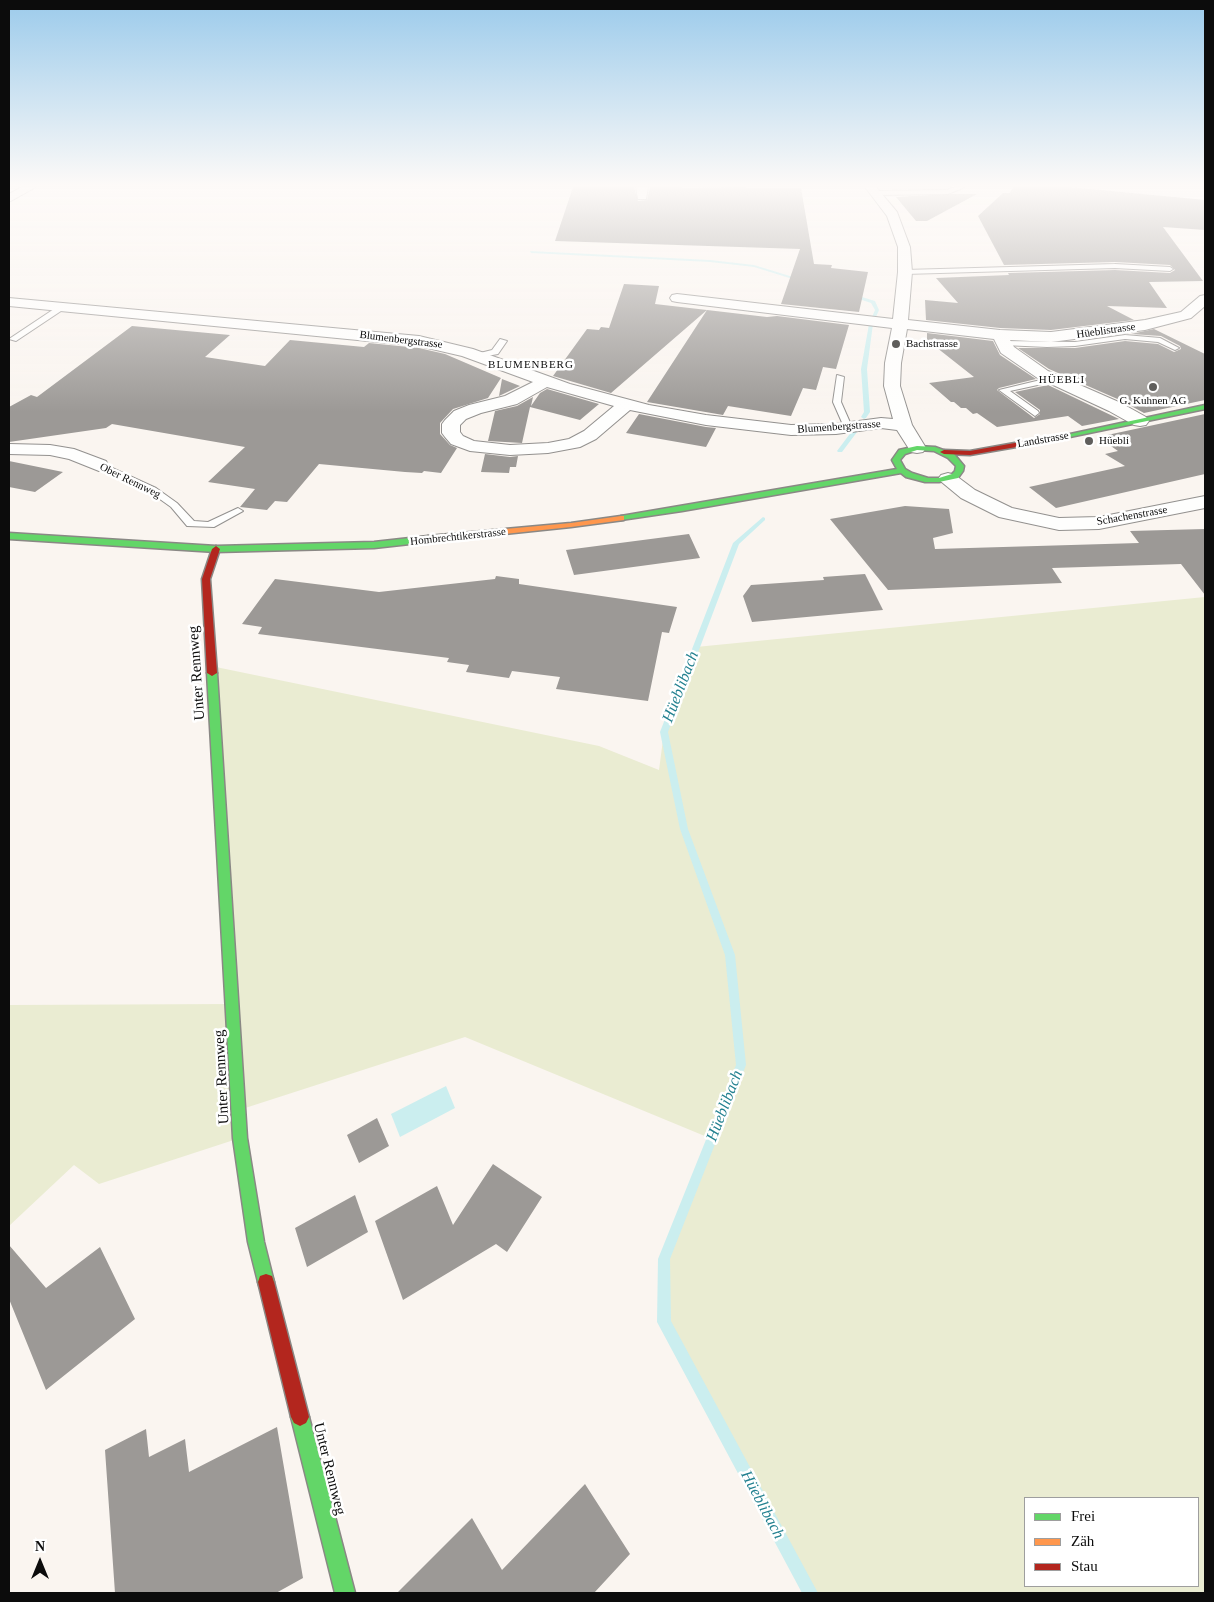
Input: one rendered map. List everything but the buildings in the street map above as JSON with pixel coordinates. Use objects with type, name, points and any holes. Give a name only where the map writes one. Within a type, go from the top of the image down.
[{"type":"main road","name":"Landstrasse","points":[[917,448],[970,453],[1203,408]]},
{"type":"main road","name":"Landstrasse","points":[[902,470],[923,479],[954,473],[1153,428],[1178,421],[1203,408]]},
{"type":"main road","points":[[902,470],[896,460],[898,456],[909,449],[917,448]]},
{"type":"main road","points":[[944,452],[957,460],[954,473]]},
{"type":"main road","name":"Hombrechtikerstrasse","points":[[9,536],[216,549],[374,544],[571,525],[682,509],[902,470]]},
{"type":"main road","name":"Unter Rennweg","points":[[216,549],[206,579],[240,1138],[256,1242],[345,1593]]},
{"type":"street","points":[[905,262],[905,272],[893,324],[892,377],[896,406],[903,424],[917,448]]},
{"type":"street","points":[[677,298],[893,324]]},
{"type":"street","name":"Hüeblistrasse","points":[[893,324],[1001,339],[1051,337],[1145,325],[1186,315],[1205,298]]},
{"type":"street","name":"Blumenbergstrasse","points":[[9,302],[419,341],[448,346],[545,382],[626,405],[706,420],[770,428],[812,430],[882,423],[903,424]]},
{"type":"street","points":[[1001,339],[1007,350],[1042,374],[1115,407],[1140,421]]},
{"type":"street","points":[[545,382],[511,400],[475,409],[460,415],[451,424],[451,433],[457,440],[470,446],[510,450],[548,448],[574,443],[590,435],[626,405]]},
{"type":"street","name":"Ober Rennweg","points":[[9,449],[50,450],[74,455],[99,465]]},
{"type":"street","name":"Schachenstrasse","points":[[954,473],[968,494],[1006,513],[1059,524],[1099,523],[1148,515],[1205,502]]},
{"type":"lane","points":[[905,272],[1115,266],[1170,269]]},
{"type":"lane","points":[[13,340],[63,308]]},
{"type":"lane","points":[[1001,339],[1075,344],[1126,337],[1160,340],[1176,348]]},
{"type":"lane","points":[[479,356],[495,352],[503,341]]},
{"type":"lane","points":[[840,377],[837,402],[852,426]]},
{"type":"lane","points":[[1034,413],[1003,390],[1053,380]]},
{"type":"lane","name":"Ober Rennweg","points":[[99,465],[154,490],[174,505],[191,524],[210,525],[238,512]]},
{"type":"green space","points":[[1205,597],[1205,1593],[810,1593],[664,1322],[664,1259],[712,1139],[465,1037],[239,1110],[240,1138],[99,1184],[74,1165],[9,1226],[9,1005],[232,1004],[211,666],[599,746],[659,770],[664,732],[696,647]]},
{"type":"water","points":[[446,1086],[455,1108],[400,1137],[391,1114]]},
{"type":"waterway","points":[[717,262],[754,266],[801,280]]},
{"type":"waterway","points":[[852,295],[873,302],[877,310],[871,324],[864,369],[867,412],[864,417]]},
{"type":"waterway","points":[[840,451],[854,432]]},
{"type":"waterway","name":"Hüeblibach","points":[[763,519],[736,543],[664,732],[684,829],[730,955],[741,1065],[664,1259],[664,1322],[810,1593]]},
{"type":"traffic: fast","points":[[1065,436],[1205,407]]},
{"type":"traffic: fast","points":[[917,448],[935,449],[951,456],[960,466],[959,471],[955,476],[939,480],[928,480],[909,475],[902,470],[896,460],[902,452],[917,448]]},
{"type":"traffic: fast","points":[[621,518],[902,470]]},
{"type":"traffic: fast","points":[[9,536],[216,549],[374,545],[428,539]]},
{"type":"traffic: fast","points":[[212,673],[240,1138],[256,1242],[266,1282]]},
{"type":"traffic: fast","points":[[300,1417],[345,1593]]},
{"type":"traffic: slow","points":[[428,539],[571,525],[621,518]]},
{"type":"traffic: jam","points":[[944,452],[970,453],[1065,436]]},
{"type":"traffic: jam","points":[[212,673],[206,579],[216,549]]},
{"type":"traffic: jam","points":[[266,1282],[300,1417]]},
{"type":"place","name":"Bachstrasse","points":[[896,344]]},
{"type":"place","name":"G. Kuhnen AG","points":[[1153,387]]},
{"type":"place","name":"Hüebli","points":[[1089,441]]},
{"type":"district","name":"BLUMENBERG","points":[[531,365]]},
{"type":"district","name":"HÜEBLI","points":[[1062,380]]}]
